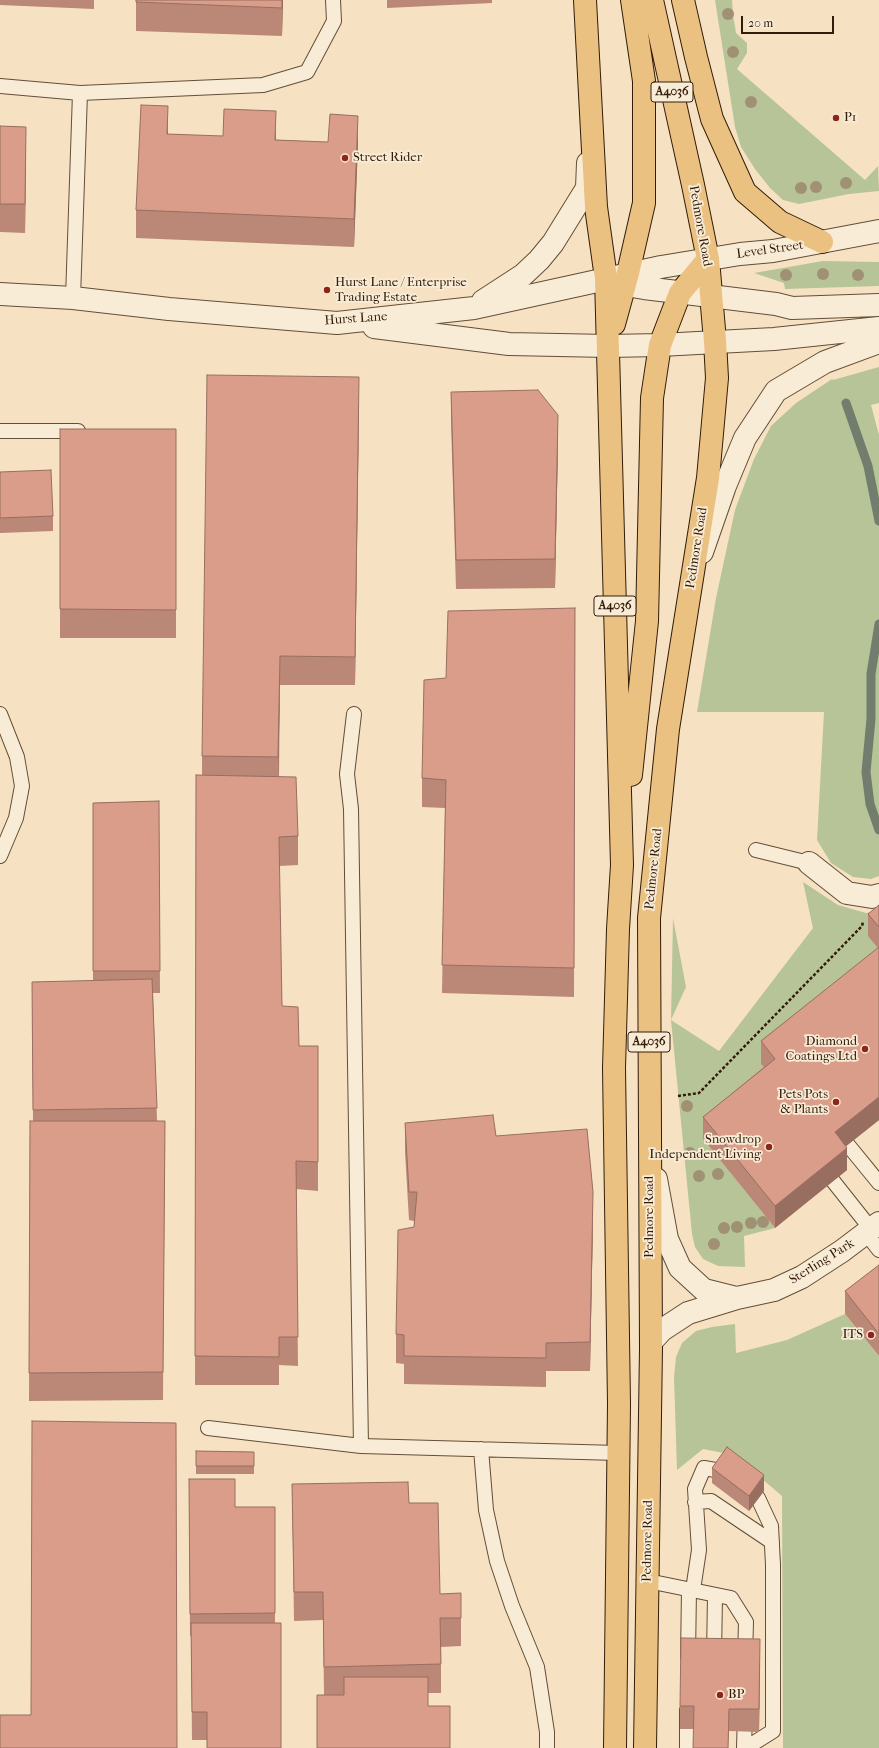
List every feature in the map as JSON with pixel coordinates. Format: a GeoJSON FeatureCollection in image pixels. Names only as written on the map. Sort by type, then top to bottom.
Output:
{"type":"FeatureCollection","features":[{"type":"Feature","properties":{"kind":"highway","name":"A4036"},"geometry":{"type":"LineString","coordinates":[[585,0],[596,207],[620,279],[608,346],[608,398],[622,865],[618,929],[614,1068],[618,1453],[615,1748]]}},
{"type":"Feature","properties":{"kind":"highway"},"geometry":{"type":"LineString","coordinates":[[620,279],[644,203],[644,81],[632,0]]}},
{"type":"Feature","properties":{"kind":"highway","name":"Pedmore Road"},"geometry":{"type":"LineString","coordinates":[[645,1748],[651,1342],[650,918],[668,729],[708,478],[717,378],[708,259],[652,0]]}},
{"type":"Feature","properties":{"kind":"highway"},"geometry":{"type":"LineString","coordinates":[[683,0],[712,119],[745,192],[780,222],[822,242]]}},
{"type":"Feature","properties":{"kind":"highway"},"geometry":{"type":"LineString","coordinates":[[622,865],[647,622],[652,398],[660,345],[680,293],[708,259]]}},
{"type":"Feature","properties":{"kind":"street"},"geometry":{"type":"LineString","coordinates":[[474,308],[523,274],[539,260],[557,237],[587,188],[591,118]]}},
{"type":"Feature","properties":{"kind":"street"},"geometry":{"type":"LineString","coordinates":[[856,235],[879,226]]}},
{"type":"Feature","properties":{"kind":"street","name":"Level Street"},"geometry":{"type":"LineString","coordinates":[[661,267],[708,259],[773,251],[879,231]]}},
{"type":"Feature","properties":{"kind":"street"},"geometry":{"type":"LineString","coordinates":[[856,235],[879,241]]}},
{"type":"Feature","properties":{"kind":"street","name":"Hurst Lane"},"geometry":{"type":"LineString","coordinates":[[0,294],[73,298],[169,309],[337,323],[474,308],[620,279],[661,267]]}},
{"type":"Feature","properties":{"kind":"street"},"geometry":{"type":"LineString","coordinates":[[620,279],[680,293],[776,304],[792,308],[879,305]]}},
{"type":"Feature","properties":{"kind":"street"},"geometry":{"type":"LineString","coordinates":[[337,323],[510,344],[608,346],[660,345],[794,337],[879,328]]}},
{"type":"Feature","properties":{"kind":"street"},"geometry":{"type":"LineString","coordinates":[[691,582],[725,486],[745,438],[776,391],[825,362],[879,342]]}},
{"type":"Feature","properties":{"kind":"street"},"geometry":{"type":"LineString","coordinates":[[809,863],[847,893],[876,896]]}},
{"type":"Feature","properties":{"kind":"street","name":"Sterling Park"},"geometry":{"type":"LineString","coordinates":[[650,1141],[667,1239],[680,1268],[704,1290],[737,1298]]}},
{"type":"Feature","properties":{"kind":"street","name":"Sterling Park"},"geometry":{"type":"LineString","coordinates":[[651,1342],[662,1330],[688,1313],[737,1298],[774,1290],[802,1277],[842,1251],[874,1234]]}},
{"type":"Feature","properties":{"kind":"lane"},"geometry":{"type":"LineString","coordinates":[[0,86],[80,93],[263,85],[308,72],[334,21],[333,0]]}},
{"type":"Feature","properties":{"kind":"lane"},"geometry":{"type":"LineString","coordinates":[[73,298],[80,93]]}},
{"type":"Feature","properties":{"kind":"lane"},"geometry":{"type":"LineString","coordinates":[[0,431],[94,431]]}},
{"type":"Feature","properties":{"kind":"lane"},"geometry":{"type":"LineString","coordinates":[[0,714],[17,757],[22,786],[16,818],[0,856]]}},
{"type":"Feature","properties":{"kind":"lane"},"geometry":{"type":"LineString","coordinates":[[354,714],[347,774],[350,809],[361,1446]]}},
{"type":"Feature","properties":{"kind":"lane"},"geometry":{"type":"LineString","coordinates":[[756,850],[809,863]]}},
{"type":"Feature","properties":{"kind":"lane"},"geometry":{"type":"LineString","coordinates":[[848,1145],[879,1183]]}},
{"type":"Feature","properties":{"kind":"lane"},"geometry":{"type":"LineString","coordinates":[[833,1181],[874,1234]]}},
{"type":"Feature","properties":{"kind":"lane"},"geometry":{"type":"LineString","coordinates":[[208,1428],[361,1446],[618,1453]]}},
{"type":"Feature","properties":{"kind":"lane"},"geometry":{"type":"LineString","coordinates":[[481,1449],[486,1510],[497,1561],[507,1591],[537,1667],[547,1732],[547,1748]]}},
{"type":"Feature","properties":{"kind":"lane"},"geometry":{"type":"LineString","coordinates":[[688,1669],[691,1590],[699,1550],[695,1489],[704,1468],[721,1471],[758,1498],[771,1526],[773,1731],[745,1748]]}},
{"type":"Feature","properties":{"kind":"lane"},"geometry":{"type":"LineString","coordinates":[[695,1502],[711,1501],[772,1542]]}},
{"type":"Feature","properties":{"kind":"lane"},"geometry":{"type":"LineString","coordinates":[[648,1581],[732,1598],[746,1622],[745,1670]]}},
{"type":"Feature","properties":{"kind":"lane"},"geometry":{"type":"LineString","coordinates":[[714,1671],[715,1595]]}},
{"type":"Feature","properties":{"kind":"lane"},"geometry":{"type":"LineString","coordinates":[[687,1748],[688,1700]]}},
{"type":"Feature","properties":{"kind":"lane"},"geometry":{"type":"LineString","coordinates":[[745,1701],[745,1748]]}},
{"type":"Feature","properties":{"kind":"path"},"geometry":{"type":"LineString","coordinates":[[673,1097],[699,1093],[862,926],[876,896]]}},
{"type":"Feature","properties":{"kind":"green space"},"geometry":{"type":"Polygon","coordinates":[[[715,0],[732,0],[736,33],[747,43],[747,53],[737,69],[865,180],[878,166],[879,191],[849,194],[799,204],[783,200],[770,188],[755,169],[741,147],[735,127],[715,0]]]}},
{"type":"Feature","properties":{"kind":"green space"},"geometry":{"type":"Polygon","coordinates":[[[823,261],[879,262],[879,286],[785,289],[784,283],[754,273],[823,261]]]}},
{"type":"Feature","properties":{"kind":"green space"},"geometry":{"type":"Polygon","coordinates":[[[879,367],[879,403],[871,405],[879,435],[879,876],[871,879],[853,877],[831,863],[817,840],[824,712],[697,712],[716,598],[735,510],[754,459],[771,426],[796,403],[832,379],[833,380],[879,367]]]}},
{"type":"Feature","properties":{"kind":"green space"},"geometry":{"type":"Polygon","coordinates":[[[803,882],[838,905],[866,913],[879,911],[879,950],[762,1064],[775,1081],[703,1139],[775,1228],[744,1236],[745,1267],[718,1266],[703,1259],[695,1247],[692,1234],[671,1020],[719,1051],[813,928],[803,882]]]}},
{"type":"Feature","properties":{"kind":"green space"},"geometry":{"type":"Polygon","coordinates":[[[673,918],[686,987],[671,1020],[673,918]]]}},
{"type":"Feature","properties":{"kind":"green space"},"geometry":{"type":"Polygon","coordinates":[[[845,1314],[879,1356],[879,1748],[783,1748],[782,1496],[734,1455],[703,1449],[677,1470],[674,1377],[676,1357],[682,1343],[696,1331],[735,1324],[736,1353],[787,1340],[845,1314]]]}},
{"type":"Feature","properties":{"kind":"building"},"geometry":{"type":"Polygon","coordinates":[[[136,0],[282,0],[282,8],[136,2],[136,0]]]}},
{"type":"Feature","properties":{"kind":"building"},"geometry":{"type":"Polygon","coordinates":[[[141,105],[168,106],[167,134],[223,136],[224,109],[276,111],[275,140],[328,142],[330,114],[358,116],[354,219],[136,210],[141,105]]]}},
{"type":"Feature","properties":{"kind":"building"},"geometry":{"type":"Polygon","coordinates":[[[0,126],[26,127],[25,204],[0,204],[0,126]]]}},
{"type":"Feature","properties":{"kind":"building"},"geometry":{"type":"Polygon","coordinates":[[[207,375],[359,377],[355,657],[280,656],[278,757],[202,756],[207,375]]]}},
{"type":"Feature","properties":{"kind":"building"},"geometry":{"type":"Polygon","coordinates":[[[538,390],[558,415],[555,559],[456,560],[451,392],[538,390]]]}},
{"type":"Feature","properties":{"kind":"building"},"geometry":{"type":"Polygon","coordinates":[[[60,429],[176,429],[176,610],[60,609],[60,429]]]}},
{"type":"Feature","properties":{"kind":"building"},"geometry":{"type":"Polygon","coordinates":[[[51,470],[53,516],[0,518],[0,472],[51,470]]]}},
{"type":"Feature","properties":{"kind":"building"},"geometry":{"type":"Polygon","coordinates":[[[575,608],[574,968],[442,965],[446,780],[422,778],[424,680],[446,678],[448,611],[575,608]]]}},
{"type":"Feature","properties":{"kind":"building"},"geometry":{"type":"Polygon","coordinates":[[[196,775],[296,777],[298,836],[279,837],[282,1006],[298,1007],[299,1046],[318,1046],[318,1162],[296,1161],[298,1337],[279,1337],[279,1357],[195,1356],[196,775]]]}},
{"type":"Feature","properties":{"kind":"building"},"geometry":{"type":"Polygon","coordinates":[[[159,801],[160,971],[93,971],[93,803],[159,801]]]}},
{"type":"Feature","properties":{"kind":"building"},"geometry":{"type":"Polygon","coordinates":[[[879,905],[879,927],[868,914],[879,905]]]}},
{"type":"Feature","properties":{"kind":"building"},"geometry":{"type":"Polygon","coordinates":[[[879,947],[879,1097],[835,1132],[847,1148],[775,1206],[703,1117],[775,1059],[761,1041],[879,947]]]}},
{"type":"Feature","properties":{"kind":"building"},"geometry":{"type":"Polygon","coordinates":[[[152,979],[157,1108],[33,1110],[32,982],[152,979]]]}},
{"type":"Feature","properties":{"kind":"building"},"geometry":{"type":"Polygon","coordinates":[[[493,1115],[496,1136],[587,1129],[593,1192],[590,1342],[546,1343],[546,1358],[404,1356],[404,1335],[396,1334],[398,1230],[414,1227],[417,1192],[409,1192],[405,1123],[493,1115]]]}},
{"type":"Feature","properties":{"kind":"building"},"geometry":{"type":"Polygon","coordinates":[[[30,1121],[165,1121],[163,1372],[29,1373],[30,1121]]]}},
{"type":"Feature","properties":{"kind":"building"},"geometry":{"type":"Polygon","coordinates":[[[879,1265],[879,1334],[845,1291],[879,1265]]]}},
{"type":"Feature","properties":{"kind":"building"},"geometry":{"type":"Polygon","coordinates":[[[32,1421],[176,1423],[177,1748],[0,1748],[0,1715],[31,1715],[32,1421]]]}},
{"type":"Feature","properties":{"kind":"building"},"geometry":{"type":"Polygon","coordinates":[[[727,1447],[764,1475],[749,1496],[712,1468],[727,1447]]]}},
{"type":"Feature","properties":{"kind":"building"},"geometry":{"type":"Polygon","coordinates":[[[196,1451],[254,1452],[254,1466],[196,1466],[196,1451]]]}},
{"type":"Feature","properties":{"kind":"building"},"geometry":{"type":"Polygon","coordinates":[[[189,1479],[235,1479],[235,1507],[275,1507],[275,1613],[190,1614],[189,1479]]]}},
{"type":"Feature","properties":{"kind":"building"},"geometry":{"type":"Polygon","coordinates":[[[408,1482],[409,1503],[438,1503],[440,1594],[461,1593],[461,1618],[440,1618],[441,1664],[324,1667],[323,1592],[294,1592],[292,1484],[408,1482]]]}},
{"type":"Feature","properties":{"kind":"building"},"geometry":{"type":"Polygon","coordinates":[[[191,1623],[281,1623],[281,1748],[207,1748],[207,1712],[192,1712],[191,1623]]]}},
{"type":"Feature","properties":{"kind":"building","name":"BP"},"geometry":{"type":"Polygon","coordinates":[[[681,1638],[760,1639],[759,1709],[729,1709],[728,1748],[693,1748],[694,1706],[680,1706],[681,1638]]]}},
{"type":"Feature","properties":{"kind":"building"},"geometry":{"type":"Polygon","coordinates":[[[344,1677],[428,1677],[428,1706],[450,1706],[450,1748],[317,1748],[317,1695],[344,1695],[344,1677]]]}},
{"type":"Feature","properties":{"kind":"waterway"},"geometry":{"type":"LineString","coordinates":[[846,403],[868,466],[879,521]]}},
{"type":"Feature","properties":{"kind":"waterway"},"geometry":{"type":"LineString","coordinates":[[879,624],[871,674],[871,719],[866,772],[870,804],[879,830]]}},
{"type":"Feature","properties":{"kind":"place","name":"P1"},"geometry":{"type":"Point","coordinates":[836,118]}},
{"type":"Feature","properties":{"kind":"place","name":"Street Rider"},"geometry":{"type":"Point","coordinates":[345,158]}},
{"type":"Feature","properties":{"kind":"place","name":"Hurst Lane / Enterprise Trading Estate"},"geometry":{"type":"Point","coordinates":[327,290]}},
{"type":"Feature","properties":{"kind":"place","name":"Diamond Coatings Ltd"},"geometry":{"type":"Point","coordinates":[865,1049]}},
{"type":"Feature","properties":{"kind":"place","name":"Pets Pots & Plants"},"geometry":{"type":"Point","coordinates":[836,1102]}},
{"type":"Feature","properties":{"kind":"place","name":"Snowdrop Independent Living"},"geometry":{"type":"Point","coordinates":[769,1147]}},
{"type":"Feature","properties":{"kind":"place","name":"ITS"},"geometry":{"type":"Point","coordinates":[871,1335]}},
{"type":"Feature","properties":{"kind":"place","name":"BP"},"geometry":{"type":"Point","coordinates":[720,1695]}}]}
